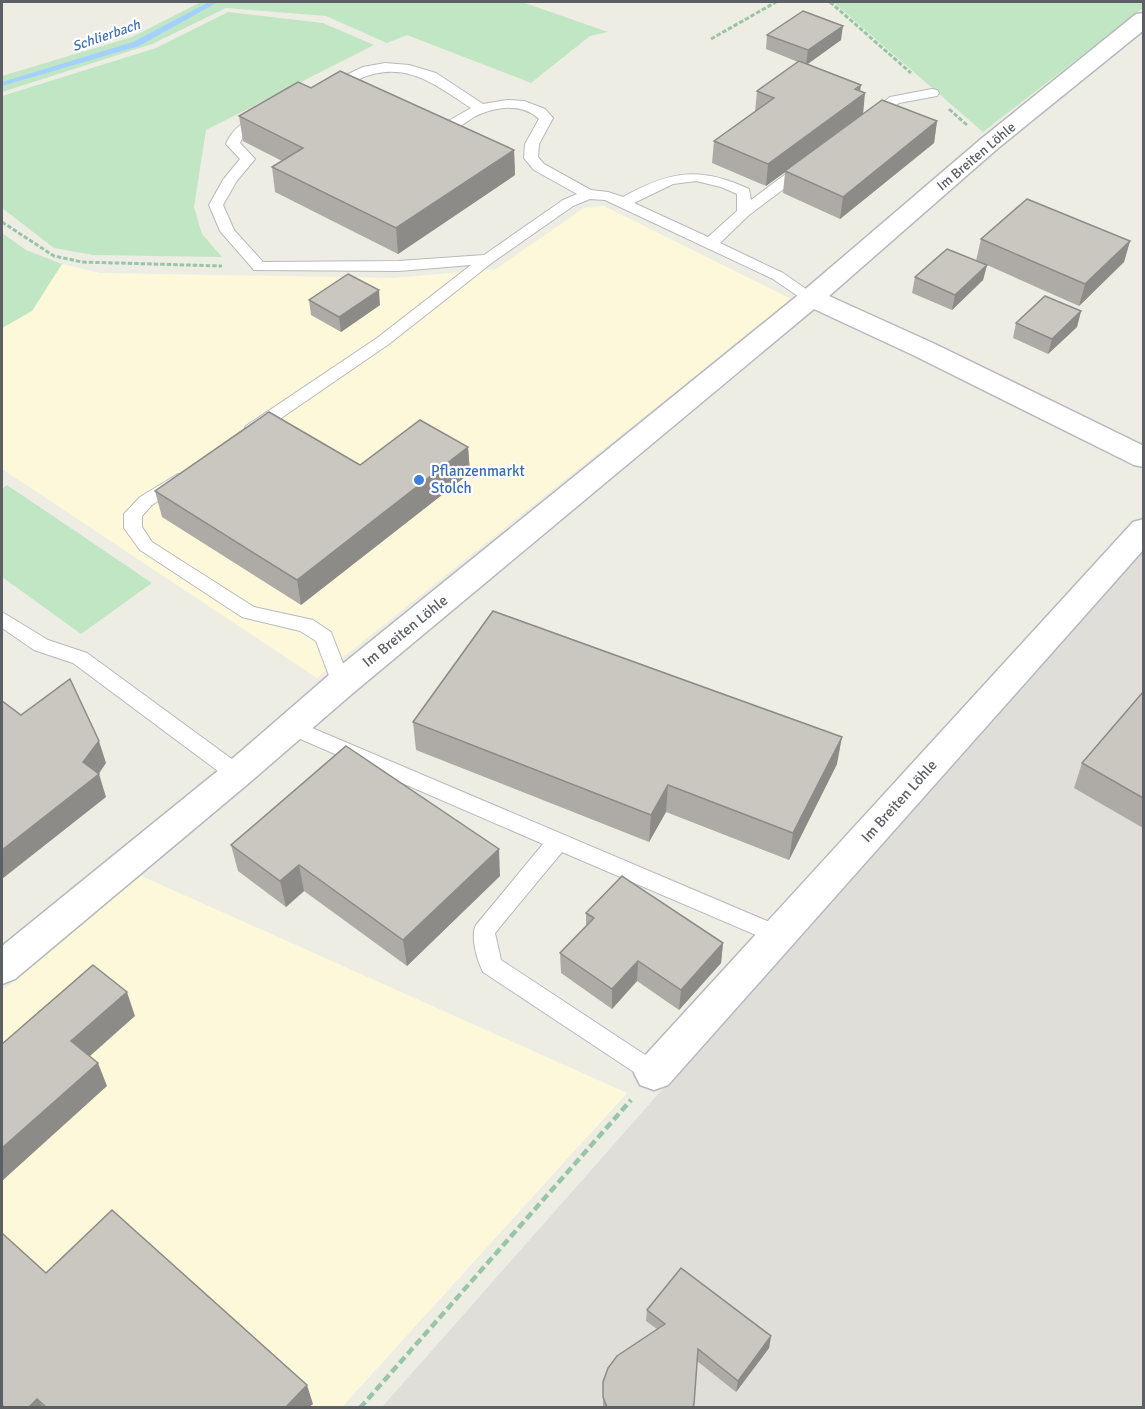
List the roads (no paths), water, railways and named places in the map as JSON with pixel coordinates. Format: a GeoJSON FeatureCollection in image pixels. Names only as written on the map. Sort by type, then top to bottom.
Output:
{"type":"FeatureCollection","features":[{"type":"Feature","properties":{"kind":"street","name":"Im Breiten Löhle"},"geometry":{"type":"LineString","coordinates":[[2,968],[237,774],[341,684],[812,298],[989,144],[1143,19]]}},
{"type":"Feature","properties":{"kind":"street"},"geometry":{"type":"LineString","coordinates":[[812,298],[925,350],[1143,458]]}},
{"type":"Feature","properties":{"kind":"street","name":"Im Breiten Löhle"},"geometry":{"type":"LineString","coordinates":[[654,1074],[1143,529]]}},
{"type":"Feature","properties":{"kind":"lane"},"geometry":{"type":"LineString","coordinates":[[316,93],[368,70],[385,67],[409,69],[431,76],[482,108]]}},
{"type":"Feature","properties":{"kind":"lane"},"geometry":{"type":"LineString","coordinates":[[858,128],[895,100],[932,93]]}},
{"type":"Feature","properties":{"kind":"lane"},"geometry":{"type":"LineString","coordinates":[[448,127],[482,108],[518,104],[538,109],[546,118],[532,144],[531,158],[539,167],[588,194],[608,196],[623,202],[778,276],[812,298]]}},
{"type":"Feature","properties":{"kind":"lane"},"geometry":{"type":"LineString","coordinates":[[276,112],[238,132],[233,144],[248,159],[230,180],[216,205],[227,231],[259,267],[399,266],[488,259]]}},
{"type":"Feature","properties":{"kind":"lane"},"geometry":{"type":"LineString","coordinates":[[710,244],[744,212],[820,156]]}},
{"type":"Feature","properties":{"kind":"lane"},"geometry":{"type":"LineString","coordinates":[[623,202],[657,183],[681,177],[703,176],[722,181],[744,192],[744,212]]}},
{"type":"Feature","properties":{"kind":"lane"},"geometry":{"type":"LineString","coordinates":[[235,441],[383,341],[488,259],[568,203],[588,194]]}},
{"type":"Feature","properties":{"kind":"lane"},"geometry":{"type":"LineString","coordinates":[[196,468],[146,501],[133,514],[133,528],[146,546],[249,612],[306,625],[324,637],[341,684]]}},
{"type":"Feature","properties":{"kind":"lane"},"geometry":{"type":"LineString","coordinates":[[2,619],[41,645],[80,658],[237,774]]}},
{"type":"Feature","properties":{"kind":"lane"},"geometry":{"type":"LineString","coordinates":[[291,727],[778,935]]}},
{"type":"Feature","properties":{"kind":"lane"},"geometry":{"type":"LineString","coordinates":[[558,841],[484,931],[491,965],[654,1074]]}},
{"type":"Feature","properties":{"kind":"waterway","name":"Schlierbach"},"geometry":{"type":"LineString","coordinates":[[2,84],[136,44],[214,2]]}},
{"type":"Feature","properties":{"kind":"place","name":"Pflanzenmarkt Stolch"},"geometry":{"type":"Point","coordinates":[419,480]}}]}
